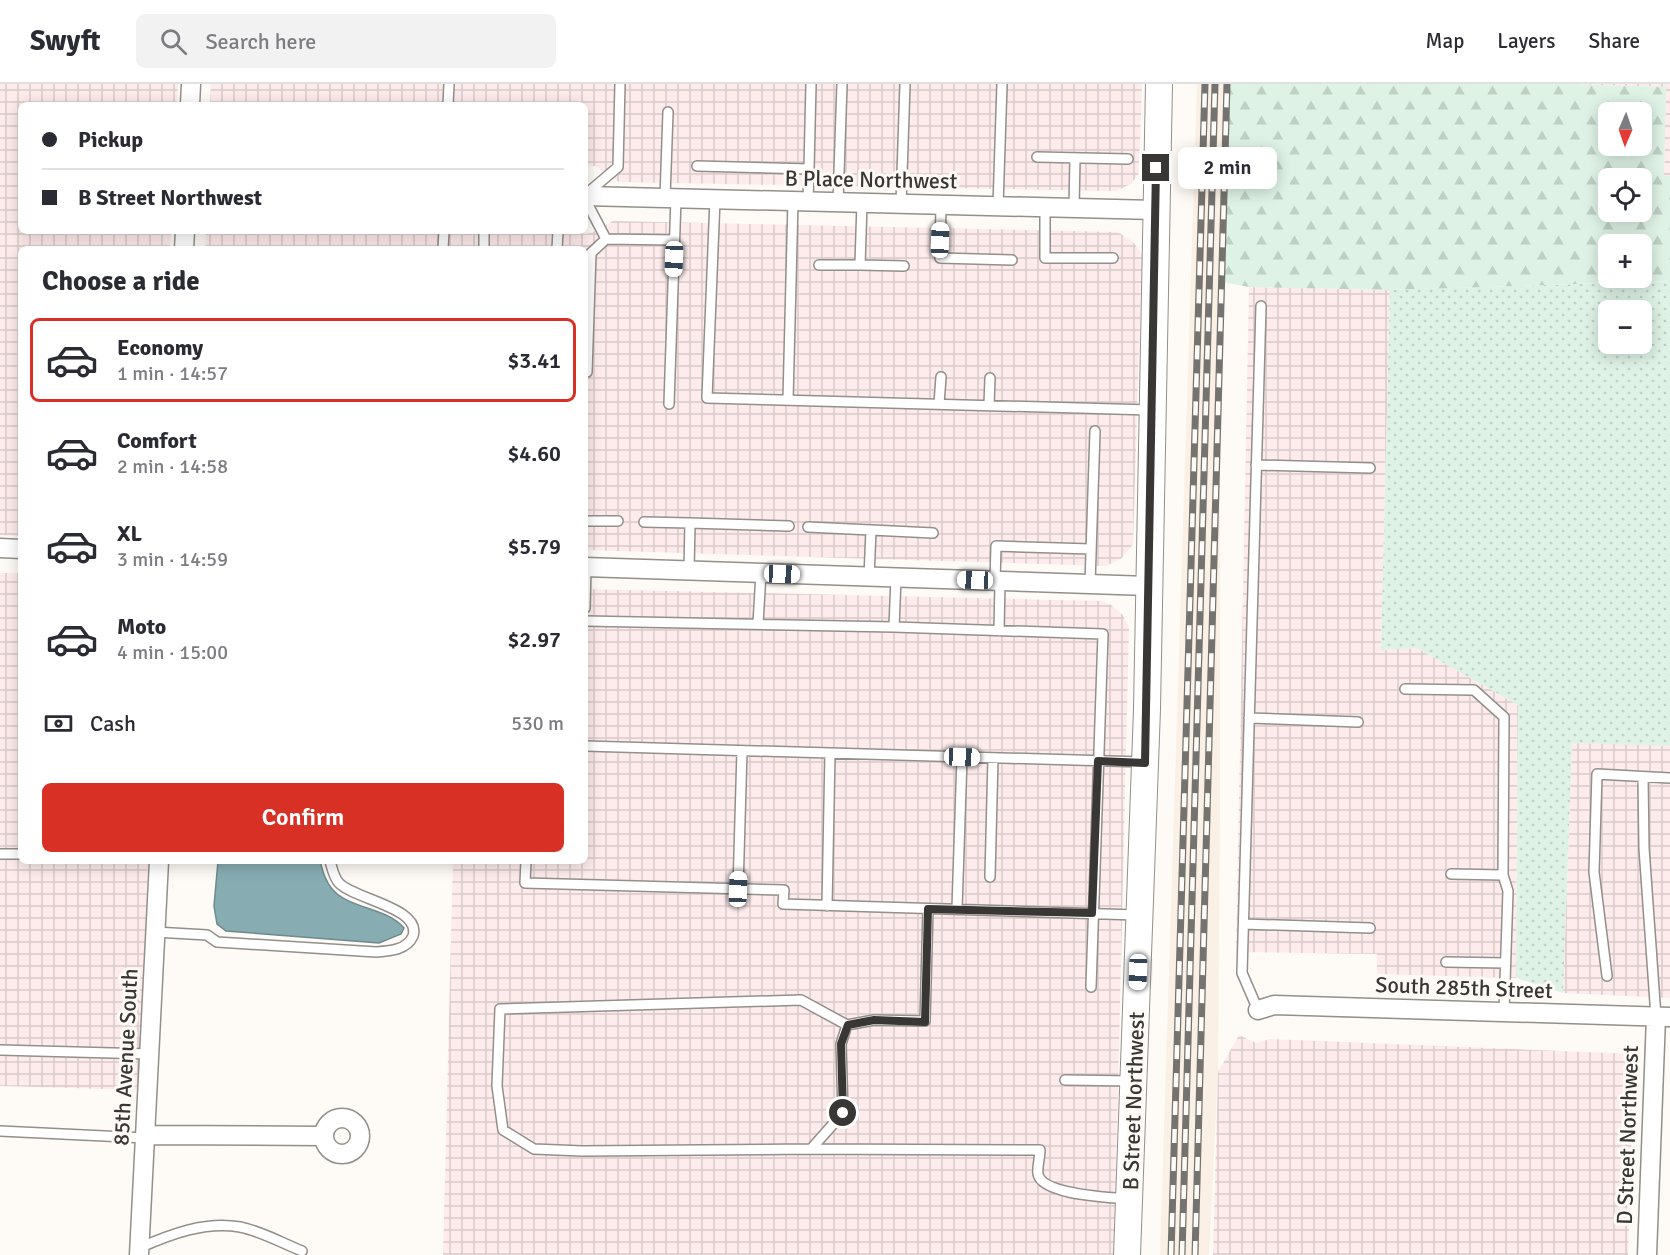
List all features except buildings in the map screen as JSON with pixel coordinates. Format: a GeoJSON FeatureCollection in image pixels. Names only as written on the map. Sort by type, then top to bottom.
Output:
{"type":"FeatureCollection","features":[{"type":"Feature","properties":{"kind":"street"},"geometry":{"type":"LineString","coordinates":[[190,84],[190,102]]}},
{"type":"Feature","properties":{"kind":"street","name":"B Street Northwest"},"geometry":{"type":"LineString","coordinates":[[1127,1255],[1145,763],[1159,84]]}},
{"type":"Feature","properties":{"kind":"street","name":"B Place Northwest"},"geometry":{"type":"LineString","coordinates":[[588,197],[1155,210]]}},
{"type":"Feature","properties":{"kind":"street"},"geometry":{"type":"LineString","coordinates":[[0,548],[18,549]]}},
{"type":"Feature","properties":{"kind":"street"},"geometry":{"type":"LineString","coordinates":[[588,567],[1148,586]]}},
{"type":"Feature","properties":{"kind":"street","name":"85th Avenue South"},"geometry":{"type":"LineString","coordinates":[[139,1251],[159,864]]}},
{"type":"Feature","properties":{"kind":"street","name":"South 285th Street"},"geometry":{"type":"LineString","coordinates":[[1258,1010],[1274,1005],[1663,1017]]}},
{"type":"Feature","properties":{"kind":"street","name":"D Street Northwest"},"geometry":{"type":"LineString","coordinates":[[1647,1255],[1663,1017]]}},
{"type":"Feature","properties":{"kind":"street"},"geometry":{"type":"LineString","coordinates":[[146,1136],[324,1136]]}},
{"type":"Feature","properties":{"kind":"lane"},"geometry":{"type":"LineString","coordinates":[[448,102],[449,84]]}},
{"type":"Feature","properties":{"kind":"lane"},"geometry":{"type":"LineString","coordinates":[[588,194],[618,167],[620,84]]}},
{"type":"Feature","properties":{"kind":"lane"},"geometry":{"type":"LineString","coordinates":[[788,400],[800,201],[808,169],[811,84]]}},
{"type":"Feature","properties":{"kind":"lane"},"geometry":{"type":"LineString","coordinates":[[838,202],[842,84]]}},
{"type":"Feature","properties":{"kind":"lane"},"geometry":{"type":"LineString","coordinates":[[901,204],[905,84]]}},
{"type":"Feature","properties":{"kind":"lane"},"geometry":{"type":"LineString","coordinates":[[998,206],[1002,84]]}},
{"type":"Feature","properties":{"kind":"lane"},"geometry":{"type":"LineString","coordinates":[[668,112],[670,198],[674,240],[669,404]]}},
{"type":"Feature","properties":{"kind":"lane"},"geometry":{"type":"LineString","coordinates":[[1036,157],[1128,159]]}},
{"type":"Feature","properties":{"kind":"lane"},"geometry":{"type":"LineString","coordinates":[[1074,208],[1075,158]]}},
{"type":"Feature","properties":{"kind":"lane"},"geometry":{"type":"LineString","coordinates":[[698,166],[808,169]]}},
{"type":"Feature","properties":{"kind":"lane"},"geometry":{"type":"LineString","coordinates":[[715,199],[707,398],[1152,410]]}},
{"type":"Feature","properties":{"kind":"lane"},"geometry":{"type":"LineString","coordinates":[[588,203],[606,239]]}},
{"type":"Feature","properties":{"kind":"lane"},"geometry":{"type":"LineString","coordinates":[[860,266],[862,203]]}},
{"type":"Feature","properties":{"kind":"lane"},"geometry":{"type":"LineString","coordinates":[[941,205],[940,258],[1012,260]]}},
{"type":"Feature","properties":{"kind":"lane"},"geometry":{"type":"LineString","coordinates":[[1045,207],[1045,258],[1113,258]]}},
{"type":"Feature","properties":{"kind":"lane"},"geometry":{"type":"LineString","coordinates":[[588,342],[591,253],[606,239],[674,240]]}},
{"type":"Feature","properties":{"kind":"lane"},"geometry":{"type":"LineString","coordinates":[[819,265],[903,266]]}},
{"type":"Feature","properties":{"kind":"lane"},"geometry":{"type":"LineString","coordinates":[[1258,1010],[1242,973],[1261,306]]}},
{"type":"Feature","properties":{"kind":"lane"},"geometry":{"type":"LineString","coordinates":[[939,404],[941,377]]}},
{"type":"Feature","properties":{"kind":"lane"},"geometry":{"type":"LineString","coordinates":[[989,405],[990,378]]}},
{"type":"Feature","properties":{"kind":"lane"},"geometry":{"type":"LineString","coordinates":[[1090,584],[1095,431]]}},
{"type":"Feature","properties":{"kind":"lane"},"geometry":{"type":"LineString","coordinates":[[1257,465],[1370,468]]}},
{"type":"Feature","properties":{"kind":"lane"},"geometry":{"type":"LineString","coordinates":[[588,521],[618,521]]}},
{"type":"Feature","properties":{"kind":"lane"},"geometry":{"type":"LineString","coordinates":[[644,522],[789,526]]}},
{"type":"Feature","properties":{"kind":"lane"},"geometry":{"type":"LineString","coordinates":[[689,570],[690,523]]}},
{"type":"Feature","properties":{"kind":"lane"},"geometry":{"type":"LineString","coordinates":[[808,527],[933,533]]}},
{"type":"Feature","properties":{"kind":"lane"},"geometry":{"type":"LineString","coordinates":[[869,577],[871,530]]}},
{"type":"Feature","properties":{"kind":"lane"},"geometry":{"type":"LineString","coordinates":[[999,631],[996,546],[1091,549]]}},
{"type":"Feature","properties":{"kind":"lane"},"geometry":{"type":"LineString","coordinates":[[758,624],[761,573]]}},
{"type":"Feature","properties":{"kind":"lane"},"geometry":{"type":"LineString","coordinates":[[894,627],[896,578]]}},
{"type":"Feature","properties":{"kind":"lane"},"geometry":{"type":"LineString","coordinates":[[588,621],[1103,634],[1090,987]]}},
{"type":"Feature","properties":{"kind":"lane"},"geometry":{"type":"LineString","coordinates":[[1406,689],[1474,690],[1504,717],[1503,875],[1508,891],[1504,1012]]}},
{"type":"Feature","properties":{"kind":"lane"},"geometry":{"type":"LineString","coordinates":[[1250,718],[1358,722]]}},
{"type":"Feature","properties":{"kind":"lane"},"geometry":{"type":"LineString","coordinates":[[588,746],[1145,763]]}},
{"type":"Feature","properties":{"kind":"lane"},"geometry":{"type":"LineString","coordinates":[[738,889],[742,751]]}},
{"type":"Feature","properties":{"kind":"lane"},"geometry":{"type":"LineString","coordinates":[[827,906],[830,753]]}},
{"type":"Feature","properties":{"kind":"lane"},"geometry":{"type":"LineString","coordinates":[[957,909],[962,757]]}},
{"type":"Feature","properties":{"kind":"lane"},"geometry":{"type":"LineString","coordinates":[[990,877],[993,758]]}},
{"type":"Feature","properties":{"kind":"lane"},"geometry":{"type":"LineString","coordinates":[[1607,976],[1594,872],[1597,774],[1670,778]]}},
{"type":"Feature","properties":{"kind":"lane"},"geometry":{"type":"LineString","coordinates":[[1643,777],[1644,848],[1663,1017]]}},
{"type":"Feature","properties":{"kind":"lane"},"geometry":{"type":"LineString","coordinates":[[0,854],[18,854]]}},
{"type":"Feature","properties":{"kind":"lane"},"geometry":{"type":"LineString","coordinates":[[155,932],[207,935],[217,942],[376,952],[393,951],[405,946],[412,938],[414,927],[410,919],[393,908],[349,891],[337,881],[331,864]]}},
{"type":"Feature","properties":{"kind":"lane"},"geometry":{"type":"LineString","coordinates":[[526,864],[525,883],[784,890],[783,904],[1140,915]]}},
{"type":"Feature","properties":{"kind":"lane"},"geometry":{"type":"LineString","coordinates":[[1451,874],[1503,875]]}},
{"type":"Feature","properties":{"kind":"lane"},"geometry":{"type":"LineString","coordinates":[[928,909],[925,1022],[874,1020],[848,1025],[801,1000],[500,1010],[496,1086],[503,1130],[534,1149],[593,1151],[1040,1150],[1038,1175],[1043,1183],[1068,1192],[1130,1200]]}},
{"type":"Feature","properties":{"kind":"lane"},"geometry":{"type":"LineString","coordinates":[[1244,924],[1370,928]]}},
{"type":"Feature","properties":{"kind":"lane"},"geometry":{"type":"LineString","coordinates":[[1446,962],[1505,963]]}},
{"type":"Feature","properties":{"kind":"lane"},"geometry":{"type":"LineString","coordinates":[[811,1149],[843,1113],[841,1044],[848,1025]]}},
{"type":"Feature","properties":{"kind":"lane"},"geometry":{"type":"LineString","coordinates":[[0,1050],[150,1054]]}},
{"type":"Feature","properties":{"kind":"lane"},"geometry":{"type":"LineString","coordinates":[[1065,1080],[1134,1081]]}},
{"type":"Feature","properties":{"kind":"lane"},"geometry":{"type":"LineString","coordinates":[[0,1131],[146,1136]]}},
{"type":"Feature","properties":{"kind":"lane"},"geometry":{"type":"LineString","coordinates":[[139,1251],[169,1236],[196,1228],[225,1226],[252,1230],[302,1251]]}},
{"type":"Feature","properties":{"kind":"shaded area"},"geometry":{"type":"Polygon","coordinates":[[[0,84],[178,84],[177,102],[18,102],[18,234],[171,234],[170,246],[18,246],[18,536],[0,535],[0,84]]]}},
{"type":"Feature","properties":{"kind":"shaded area"},"geometry":{"type":"Polygon","coordinates":[[[211,84],[1142,84],[1139,173],[1131,184],[1116,191],[619,182],[596,166],[588,166],[588,102],[210,102],[211,84]]]}},
{"type":"Feature","properties":{"kind":"shaded area"},"geometry":{"type":"Polygon","coordinates":[[[1197,84],[1230,84],[1220,370],[1218,1072],[1209,1255],[1160,1255],[1197,84]]]}},
{"type":"Feature","properties":{"kind":"shaded area"},"geometry":{"type":"Polygon","coordinates":[[[1563,84],[1670,84],[1670,176],[1664,176],[1666,87],[1563,84]]]}},
{"type":"Feature","properties":{"kind":"shaded area"},"geometry":{"type":"Polygon","coordinates":[[[613,221],[1118,232],[1133,242],[1142,254],[1133,544],[1122,558],[1106,566],[588,550],[588,246],[205,246],[206,234],[588,234],[613,221]]]}},
{"type":"Feature","properties":{"kind":"shaded area"},"geometry":{"type":"Polygon","coordinates":[[[1249,287],[1390,290],[1381,650],[1417,648],[1518,705],[1516,978],[1377,974],[1377,954],[1236,952],[1249,287]]]}},
{"type":"Feature","properties":{"kind":"shaded area"},"geometry":{"type":"Polygon","coordinates":[[[0,573],[18,573],[18,864],[148,864],[139,1090],[0,1086],[0,573]]]}},
{"type":"Feature","properties":{"kind":"shaded area"},"geometry":{"type":"Polygon","coordinates":[[[588,589],[1101,601],[1111,605],[1122,614],[1129,627],[1114,1255],[443,1255],[453,864],[588,864],[588,589]]]}},
{"type":"Feature","properties":{"kind":"shaded area"},"geometry":{"type":"Polygon","coordinates":[[[1572,742],[1670,746],[1670,998],[1563,993],[1572,742]]]}},
{"type":"Feature","properties":{"kind":"shaded area"},"geometry":{"type":"Polygon","coordinates":[[[1239,1035],[1256,1043],[1270,1039],[1634,1054],[1628,1255],[1213,1255],[1218,1072],[1239,1035]]]}},
{"type":"Feature","properties":{"kind":"green space"},"geometry":{"type":"Polygon","coordinates":[[[1230,84],[1563,84],[1666,87],[1664,176],[1670,176],[1670,281],[1652,282],[1652,234],[1598,234],[1598,283],[1390,290],[1249,287],[1223,282],[1230,84]]]}},
{"type":"Feature","properties":{"kind":"green space"},"geometry":{"type":"Polygon","coordinates":[[[1670,281],[1670,746],[1572,743],[1563,993],[1516,978],[1518,705],[1417,648],[1381,650],[1390,290],[1598,283],[1598,288],[1652,288],[1652,282],[1670,281]]]}},
{"type":"Feature","properties":{"kind":"water"},"geometry":{"type":"Polygon","coordinates":[[[218,864],[321,864],[332,889],[341,897],[385,915],[404,928],[401,934],[379,943],[226,931],[217,924],[214,906],[218,864]]]}},
{"type":"Feature","properties":{"kind":"railway"},"geometry":{"type":"LineString","coordinates":[[1171,1255],[1205,84]]}},
{"type":"Feature","properties":{"kind":"railway"},"geometry":{"type":"LineString","coordinates":[[1182,1255],[1215,84]]}},
{"type":"Feature","properties":{"kind":"railway"},"geometry":{"type":"LineString","coordinates":[[1195,1255],[1227,84]]}},
{"type":"Feature","properties":{"kind":"route"},"geometry":{"type":"LineString","coordinates":[[843,1113],[841,1044],[848,1025],[874,1020],[925,1022],[928,909],[1092,913],[1098,761],[1145,763],[1156,168]]}}]}
